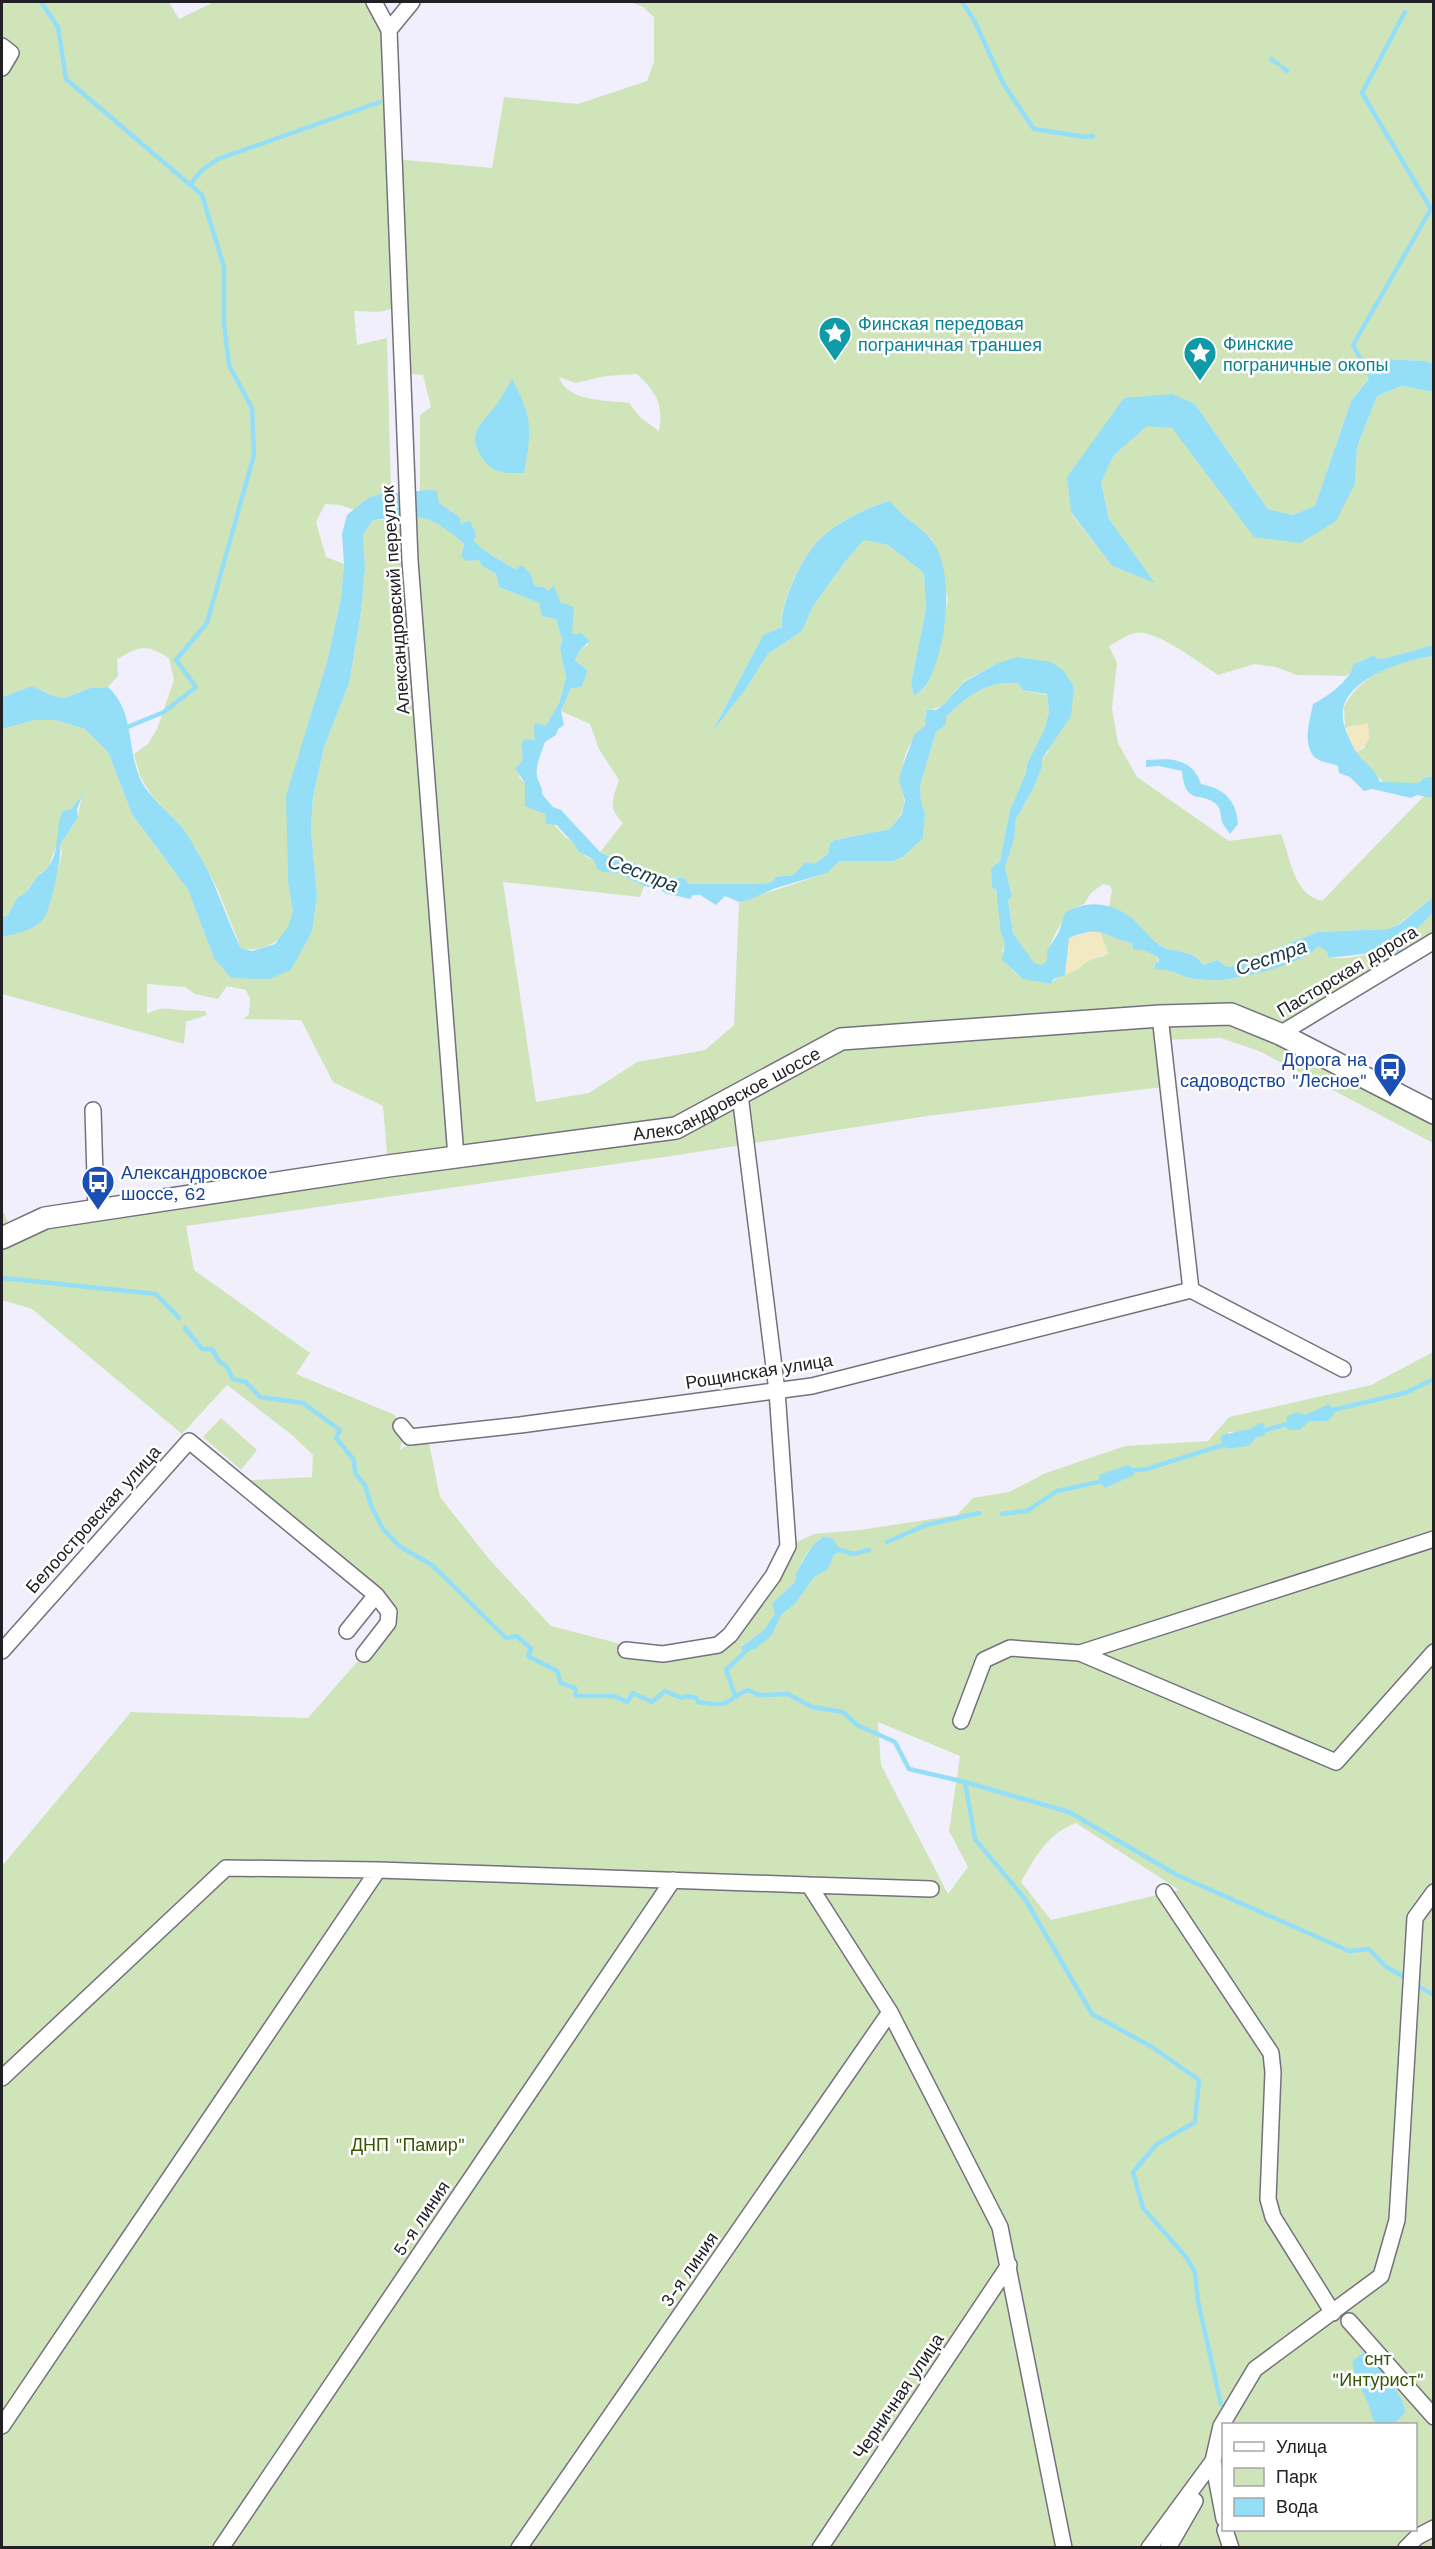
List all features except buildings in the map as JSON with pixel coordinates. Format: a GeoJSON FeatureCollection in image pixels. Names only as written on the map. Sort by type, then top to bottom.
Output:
{"type":"FeatureCollection","features":[{"type":"Feature","properties":{"kind":"street"},"geometry":{"type":"LineString","coordinates":[[374,2],[389,34],[412,2]]}},
{"type":"Feature","properties":{"kind":"street","name":"Александровский переулок"},"geometry":{"type":"LineString","coordinates":[[389,34],[410,555],[456,1157]]}},
{"type":"Feature","properties":{"kind":"street"},"geometry":{"type":"LineString","coordinates":[[2,46],[11,53],[2,68]]}},
{"type":"Feature","properties":{"kind":"street","name":"Пасторская дорога"},"geometry":{"type":"LineString","coordinates":[[1280,1034],[1434,941]]}},
{"type":"Feature","properties":{"kind":"street","name":"Александровское шоссе"},"geometry":{"type":"LineString","coordinates":[[2,1238],[45,1218],[456,1157],[676,1128],[841,1039],[1160,1016],[1231,1014],[1280,1034],[1434,1113]]}},
{"type":"Feature","properties":{"kind":"street"},"geometry":{"type":"LineString","coordinates":[[1160,1016],[1191,1290],[1343,1370]]}},
{"type":"Feature","properties":{"kind":"street"},"geometry":{"type":"LineString","coordinates":[[626,1650],[663,1654],[718,1645],[730,1635],[773,1576],[788,1546],[777,1391],[740,1095]]}},
{"type":"Feature","properties":{"kind":"street"},"geometry":{"type":"LineString","coordinates":[[93,1110],[96,1210]]}},
{"type":"Feature","properties":{"kind":"street","name":"Рощинская улица"},"geometry":{"type":"LineString","coordinates":[[401,1426],[410,1437],[812,1386],[1191,1290]]}},
{"type":"Feature","properties":{"kind":"street","name":"Белоостровская улица"},"geometry":{"type":"LineString","coordinates":[[2,1651],[189,1441],[376,1595]]}},
{"type":"Feature","properties":{"kind":"street"},"geometry":{"type":"LineString","coordinates":[[1080,1653],[1434,1539]]}},
{"type":"Feature","properties":{"kind":"street"},"geometry":{"type":"LineString","coordinates":[[347,1630],[376,1595],[389,1612],[388,1623],[364,1654]]}},
{"type":"Feature","properties":{"kind":"street"},"geometry":{"type":"LineString","coordinates":[[961,1720],[984,1660],[1010,1648],[1080,1653],[1336,1762],[1434,1653]]}},
{"type":"Feature","properties":{"kind":"street"},"geometry":{"type":"LineString","coordinates":[[2,2078],[226,1868],[378,1870],[931,1889]]}},
{"type":"Feature","properties":{"kind":"street"},"geometry":{"type":"LineString","coordinates":[[2,2426],[378,1870]]}},
{"type":"Feature","properties":{"kind":"street","name":"5-я линия"},"geometry":{"type":"LineString","coordinates":[[221,2547],[673,1880]]}},
{"type":"Feature","properties":{"kind":"street"},"geometry":{"type":"LineString","coordinates":[[809,1885],[890,2012],[1000,2227],[1064,2547]]}},
{"type":"Feature","properties":{"kind":"street"},"geometry":{"type":"LineString","coordinates":[[1164,1892],[1271,2054],[1273,2072],[1268,2199],[1273,2217],[1333,2313]]}},
{"type":"Feature","properties":{"kind":"street"},"geometry":{"type":"LineString","coordinates":[[1223,2423],[1255,2369],[1381,2276],[1397,2220],[1415,1918],[1434,1892]]}},
{"type":"Feature","properties":{"kind":"street","name":"3-я линия"},"geometry":{"type":"LineString","coordinates":[[519,2547],[890,2012]]}},
{"type":"Feature","properties":{"kind":"street","name":"Черничная улица"},"geometry":{"type":"LineString","coordinates":[[820,2547],[1009,2265]]}},
{"type":"Feature","properties":{"kind":"street"},"geometry":{"type":"LineString","coordinates":[[1349,2321],[1434,2417]]}},
{"type":"Feature","properties":{"kind":"street"},"geometry":{"type":"LineString","coordinates":[[1168,2547],[1214,2465],[1222,2424]]}},
{"type":"Feature","properties":{"kind":"street"},"geometry":{"type":"LineString","coordinates":[[1214,2465],[1222,2508]]}},
{"type":"Feature","properties":{"kind":"street"},"geometry":{"type":"LineString","coordinates":[[1149,2547],[1214,2465]]}},
{"type":"Feature","properties":{"kind":"street"},"geometry":{"type":"LineString","coordinates":[[1406,2547],[1417,2537],[1434,2528]]}},
{"type":"Feature","properties":{"kind":"street"},"geometry":{"type":"LineString","coordinates":[[1227,2531],[1231,2547]]}},
{"type":"Feature","properties":{"kind":"green space"},"geometry":{"type":"Polygon","coordinates":[[[2,2],[169,2],[179,19],[214,2],[374,2],[381,14],[395,159],[492,168],[504,97],[578,104],[647,81],[654,62],[654,17],[643,7],[630,2],[1433,2],[1433,364],[1424,361],[1383,359],[1351,401],[1315,506],[1292,515],[1268,509],[1195,404],[1124,398],[1071,513],[1112,566],[1154,582],[1109,519],[1101,481],[1114,455],[1147,425],[1172,428],[1193,453],[1299,543],[1355,483],[1357,447],[1377,396],[1402,386],[1433,392],[1433,645],[1381,659],[1374,655],[1354,665],[1353,671],[1346,676],[1297,675],[1276,667],[1254,664],[1218,675],[1166,641],[1144,633],[1132,634],[1109,646],[1117,663],[1112,708],[1118,743],[1137,777],[1229,841],[1281,834],[1294,874],[1305,891],[1312,897],[1322,901],[1425,795],[1433,798],[1433,897],[1399,924],[1388,929],[1318,932],[1230,967],[1218,960],[1203,965],[1195,956],[1162,946],[1131,920],[1109,907],[1112,890],[1110,886],[1103,884],[1091,893],[1084,904],[1064,919],[1050,945],[1047,961],[1041,965],[1034,964],[1013,933],[1008,900],[1012,895],[1005,867],[1014,840],[1016,819],[1033,789],[1042,767],[1042,759],[1047,754],[1074,687],[996,664],[964,681],[943,705],[925,713],[925,725],[907,750],[900,777],[904,797],[903,810],[890,829],[835,840],[830,843],[828,854],[814,864],[806,862],[793,875],[776,877],[773,881],[764,884],[687,884],[678,877],[656,878],[644,867],[600,852],[623,823],[613,808],[619,780],[599,749],[590,724],[561,711],[571,688],[582,683],[588,671],[575,660],[581,649],[589,644],[581,633],[572,634],[553,586],[548,592],[543,587],[535,586],[530,573],[522,565],[515,569],[488,553],[474,541],[476,534],[470,522],[461,524],[460,517],[439,503],[430,490],[420,492],[420,415],[431,407],[423,375],[402,373],[399,307],[379,312],[354,311],[357,345],[387,338],[391,493],[368,498],[354,510],[340,505],[325,504],[316,522],[326,557],[344,564],[341,598],[288,842],[288,874],[293,913],[287,930],[281,937],[258,949],[241,948],[217,888],[197,851],[181,826],[152,796],[140,776],[134,754],[148,744],[157,729],[174,680],[169,658],[148,648],[137,649],[117,659],[118,676],[108,687],[89,688],[64,698],[53,696],[32,686],[2,697],[2,2]],[[637,374],[606,376],[576,383],[559,377],[563,385],[579,395],[629,403],[641,418],[659,431],[660,413],[657,399],[637,374]],[[890,501],[851,517],[817,542],[792,582],[784,606],[782,627],[763,635],[714,728],[745,690],[768,654],[802,631],[812,608],[844,563],[864,540],[888,545],[924,573],[926,609],[911,683],[914,696],[927,685],[940,646],[948,599],[932,539],[900,515],[890,501]]]}},
{"type":"Feature","properties":{"kind":"green space"},"geometry":{"type":"Polygon","coordinates":[[[417,517],[431,520],[454,534],[464,544],[461,557],[467,560],[480,560],[482,566],[496,574],[499,587],[539,603],[541,611],[556,619],[562,639],[560,649],[566,678],[559,703],[546,727],[542,726],[535,740],[521,750],[524,756],[519,777],[525,783],[525,805],[545,814],[586,857],[594,860],[603,872],[618,873],[644,886],[640,897],[503,882],[536,1102],[589,1093],[637,1062],[705,1050],[734,1025],[739,902],[827,873],[840,861],[893,861],[903,857],[923,838],[925,813],[921,802],[920,786],[936,732],[946,725],[946,717],[961,703],[978,691],[997,684],[1018,683],[1022,690],[1047,695],[1049,712],[1044,730],[1027,764],[1026,773],[1010,810],[1000,861],[991,869],[1001,914],[1001,934],[1006,944],[1002,950],[1010,967],[1020,976],[1051,984],[1057,978],[1089,960],[1105,955],[1108,953],[1100,932],[1132,943],[1133,950],[1143,950],[1158,957],[1157,970],[1167,970],[1191,978],[1224,980],[1289,963],[1312,952],[1318,946],[1327,952],[1328,958],[1347,958],[1387,951],[1433,912],[1433,952],[1425,954],[1291,1039],[1433,1113],[1433,1143],[1259,1051],[1221,1038],[1164,1040],[1163,1087],[927,1116],[678,1155],[186,1226],[194,1270],[310,1353],[296,1374],[395,1415],[401,1426],[397,1432],[402,1441],[400,1450],[427,1433],[440,1497],[489,1559],[551,1626],[617,1643],[633,1651],[718,1645],[788,1546],[814,1534],[860,1530],[957,1515],[973,1498],[1009,1492],[1046,1473],[1125,1446],[1208,1441],[1229,1417],[1371,1385],[1433,1352],[1433,2547],[1168,2547],[1214,2471],[1149,2547],[2,2547],[2,1866],[131,1712],[308,1718],[364,1654],[389,1612],[237,1481],[312,1477],[313,1455],[292,1435],[227,1385],[182,1434],[32,1309],[2,1300],[2,1209],[13,1232],[388,1166],[383,1106],[333,1082],[301,1020],[244,1019],[249,1014],[250,999],[246,990],[227,986],[218,999],[195,994],[185,987],[147,984],[147,1014],[163,1009],[205,1011],[207,1015],[186,1022],[184,1044],[2,994],[2,937],[31,925],[47,907],[62,853],[60,845],[78,817],[82,795],[71,809],[63,811],[59,838],[48,868],[39,874],[24,895],[18,898],[8,916],[2,918],[2,729],[34,720],[55,720],[85,729],[108,752],[132,814],[188,890],[214,958],[291,970],[312,932],[317,896],[311,829],[313,797],[324,747],[349,684],[361,612],[365,568],[363,535],[372,520],[400,519],[401,558],[407,562],[460,1148],[413,562],[418,557],[417,517]],[[1265,1424],[1240,1432],[1228,1432],[1227,1449],[1255,1440],[1263,1431],[1265,1424]],[[824,1536],[809,1550],[801,1563],[795,1582],[773,1604],[775,1614],[765,1630],[741,1646],[772,1635],[781,1615],[795,1604],[814,1576],[828,1569],[834,1555],[833,1539],[824,1536]],[[878,1722],[881,1765],[948,1894],[968,1867],[949,1831],[960,1756],[878,1722]],[[1076,1823],[1066,1827],[1043,1847],[1021,1882],[1051,1920],[1179,1890],[1076,1823]]]}},
{"type":"Feature","properties":{"kind":"green space"},"geometry":{"type":"Polygon","coordinates":[[[1433,656],[1433,776],[1424,778],[1418,783],[1384,783],[1356,753],[1365,747],[1356,725],[1345,728],[1344,707],[1361,685],[1371,677],[1394,666],[1433,656]]]}},
{"type":"Feature","properties":{"kind":"green space"},"geometry":{"type":"Polygon","coordinates":[[[221,1418],[257,1450],[241,1470],[203,1437],[221,1418]]]}},
{"type":"Feature","properties":{"kind":"sand"},"geometry":{"type":"Polygon","coordinates":[[[1368,723],[1368,741],[1356,753],[1345,728],[1368,723]]]}},
{"type":"Feature","properties":{"kind":"sand"},"geometry":{"type":"Polygon","coordinates":[[[1089,932],[1100,932],[1108,953],[1086,962],[1079,969],[1065,975],[1069,938],[1089,932]]]}},
{"type":"Feature","properties":{"kind":"water"},"geometry":{"type":"Polygon","coordinates":[[[1384,359],[1425,361],[1433,364],[1433,392],[1402,386],[1377,396],[1357,447],[1355,483],[1336,521],[1300,543],[1254,537],[1172,428],[1147,426],[1114,455],[1101,482],[1109,519],[1155,583],[1112,566],[1071,512],[1067,477],[1124,398],[1172,394],[1195,404],[1268,509],[1292,515],[1315,506],[1351,401],[1384,359]]]}},
{"type":"Feature","properties":{"kind":"water"},"geometry":{"type":"Polygon","coordinates":[[[512,379],[524,404],[529,424],[524,473],[501,472],[491,468],[483,459],[475,443],[481,423],[499,401],[512,379]]]}},
{"type":"Feature","properties":{"kind":"water","name":"Сестра"},"geometry":{"type":"Polygon","coordinates":[[[437,491],[439,503],[460,517],[461,524],[470,521],[476,534],[474,541],[483,549],[515,569],[522,565],[530,573],[535,586],[543,587],[548,591],[554,585],[560,602],[574,607],[572,634],[581,633],[590,641],[581,649],[575,660],[588,671],[581,687],[571,688],[561,711],[564,725],[558,729],[556,735],[545,742],[537,772],[542,794],[553,807],[561,810],[600,852],[644,867],[656,878],[684,878],[688,884],[764,884],[773,881],[775,877],[793,875],[806,862],[814,864],[828,854],[830,843],[835,840],[890,829],[902,814],[905,800],[899,780],[914,735],[925,726],[926,710],[936,710],[943,705],[964,682],[996,664],[1017,657],[1051,662],[1064,671],[1074,687],[1071,716],[1042,759],[1042,767],[1033,789],[1016,819],[1014,840],[1005,867],[1012,896],[1008,900],[1013,933],[1034,963],[1041,965],[1047,961],[1047,951],[1059,932],[1065,913],[1083,905],[1102,905],[1120,910],[1163,947],[1190,954],[1200,960],[1203,965],[1218,960],[1230,967],[1318,932],[1388,929],[1400,924],[1433,897],[1433,912],[1420,926],[1387,951],[1328,958],[1327,952],[1318,946],[1311,953],[1289,964],[1260,973],[1221,980],[1191,978],[1167,970],[1157,970],[1154,966],[1159,961],[1158,957],[1143,950],[1133,950],[1132,943],[1102,933],[1089,932],[1069,938],[1065,975],[1054,979],[1051,984],[1023,979],[1002,960],[1005,943],[1001,934],[996,889],[992,888],[991,868],[1000,861],[1010,810],[1026,773],[1027,764],[1044,730],[1049,712],[1047,694],[1022,690],[1018,683],[997,684],[978,691],[953,710],[946,717],[946,725],[936,732],[920,786],[921,802],[925,813],[923,838],[903,857],[893,861],[840,861],[827,873],[776,888],[749,900],[739,902],[725,896],[716,905],[700,895],[693,895],[690,899],[644,886],[618,873],[603,872],[597,869],[594,860],[578,851],[557,825],[546,824],[545,814],[525,806],[525,783],[515,768],[522,760],[521,744],[525,739],[535,740],[534,726],[537,723],[546,726],[559,703],[566,678],[560,649],[562,639],[556,619],[542,616],[539,603],[499,587],[496,574],[482,566],[479,560],[467,561],[461,557],[464,544],[442,526],[423,518],[401,517],[373,520],[363,535],[365,568],[361,612],[349,684],[324,747],[313,797],[311,829],[317,896],[312,932],[291,970],[269,979],[231,978],[214,958],[188,890],[132,814],[108,752],[85,729],[55,720],[35,720],[2,729],[2,697],[32,686],[53,696],[64,698],[90,688],[108,687],[116,696],[126,718],[135,764],[142,783],[190,839],[209,872],[241,948],[252,951],[275,944],[288,927],[293,912],[288,881],[286,796],[327,662],[341,598],[344,564],[342,534],[347,515],[368,498],[380,494],[437,491]]]}},
{"type":"Feature","properties":{"kind":"water"},"geometry":{"type":"Polygon","coordinates":[[[890,501],[933,542],[940,556],[944,573],[946,613],[943,633],[934,669],[927,684],[914,696],[911,683],[926,609],[924,573],[888,545],[864,540],[844,563],[812,608],[802,631],[768,654],[745,690],[712,732],[763,635],[782,627],[788,594],[804,559],[817,542],[841,523],[861,512],[890,501]]]}},
{"type":"Feature","properties":{"kind":"water"},"geometry":{"type":"Polygon","coordinates":[[[1433,645],[1433,656],[1394,666],[1367,679],[1355,688],[1347,698],[1343,720],[1355,750],[1375,772],[1380,782],[1418,783],[1424,778],[1433,776],[1433,798],[1417,795],[1411,798],[1372,789],[1364,791],[1350,777],[1339,773],[1338,766],[1321,761],[1313,755],[1308,742],[1308,734],[1313,704],[1343,682],[1353,665],[1374,655],[1381,659],[1433,645]]]}},
{"type":"Feature","properties":{"kind":"water"},"geometry":{"type":"Polygon","coordinates":[[[1146,760],[1179,761],[1188,766],[1196,773],[1201,784],[1217,789],[1228,797],[1235,808],[1238,824],[1230,834],[1222,822],[1220,810],[1216,804],[1211,800],[1190,794],[1182,771],[1159,766],[1146,767],[1146,760]]]}},
{"type":"Feature","properties":{"kind":"water"},"geometry":{"type":"Polygon","coordinates":[[[83,794],[77,809],[78,817],[60,845],[55,882],[44,918],[19,933],[2,937],[2,918],[8,915],[18,897],[46,870],[52,861],[63,811],[71,809],[83,794]]]}},
{"type":"Feature","properties":{"kind":"water"},"geometry":{"type":"Polygon","coordinates":[[[1329,1404],[1335,1413],[1328,1421],[1310,1421],[1299,1430],[1290,1430],[1286,1427],[1287,1416],[1297,1412],[1305,1415],[1329,1404]]]}},
{"type":"Feature","properties":{"kind":"water"},"geometry":{"type":"Polygon","coordinates":[[[1261,1423],[1265,1424],[1263,1430],[1266,1435],[1258,1437],[1248,1446],[1227,1449],[1220,1439],[1222,1435],[1249,1429],[1261,1423]]]}},
{"type":"Feature","properties":{"kind":"water"},"geometry":{"type":"Polygon","coordinates":[[[1128,1465],[1135,1470],[1134,1475],[1105,1488],[1099,1482],[1099,1475],[1128,1465]]]}},
{"type":"Feature","properties":{"kind":"water"},"geometry":{"type":"Polygon","coordinates":[[[824,1536],[833,1539],[841,1551],[834,1555],[828,1569],[814,1577],[795,1604],[781,1615],[772,1635],[755,1649],[744,1652],[741,1647],[764,1630],[775,1614],[772,1604],[795,1582],[796,1573],[807,1554],[824,1536]]]}},
{"type":"Feature","properties":{"kind":"water"},"geometry":{"type":"Polygon","coordinates":[[[1365,2351],[1400,2397],[1405,2411],[1400,2418],[1393,2423],[1376,2423],[1352,2362],[1365,2351]]]}},
{"type":"Feature","properties":{"kind":"waterway"},"geometry":{"type":"LineString","coordinates":[[41,2],[58,27],[66,79],[202,195],[224,267],[224,323],[229,365],[252,408],[254,455],[207,623],[176,660],[196,687],[164,712],[125,728]]}},
{"type":"Feature","properties":{"kind":"waterway"},"geometry":{"type":"LineString","coordinates":[[962,2],[974,20],[1004,85],[1034,129],[1086,137],[1093,136]]}},
{"type":"Feature","properties":{"kind":"waterway"},"geometry":{"type":"LineString","coordinates":[[1371,378],[1353,345],[1431,209],[1362,93],[1405,12]]}},
{"type":"Feature","properties":{"kind":"waterway"},"geometry":{"type":"LineString","coordinates":[[1271,59],[1278,64]]}},
{"type":"Feature","properties":{"kind":"waterway"},"geometry":{"type":"LineString","coordinates":[[1282,67],[1287,71]]}},
{"type":"Feature","properties":{"kind":"waterway"},"geometry":{"type":"LineString","coordinates":[[190,185],[202,170],[218,159],[380,102]]}},
{"type":"Feature","properties":{"kind":"waterway"},"geometry":{"type":"LineString","coordinates":[[1390,941],[1393,949],[1408,953]]}},
{"type":"Feature","properties":{"kind":"waterway"},"geometry":{"type":"LineString","coordinates":[[2,1278],[156,1294],[179,1318]]}},
{"type":"Feature","properties":{"kind":"waterway"},"geometry":{"type":"LineString","coordinates":[[185,1328],[202,1349],[212,1349],[219,1361],[227,1367],[233,1379],[246,1382],[260,1397],[303,1403],[340,1430],[336,1438],[354,1460],[355,1473],[365,1485],[372,1508],[383,1529],[399,1546],[432,1565],[506,1638],[517,1636],[531,1649],[528,1656],[557,1671],[561,1683],[575,1688],[576,1696],[614,1696],[627,1702],[633,1693],[652,1702],[665,1691],[682,1698],[687,1696],[696,1698],[698,1702],[719,1704],[748,1690],[759,1695],[788,1694],[812,1707],[843,1712],[857,1725],[895,1742],[909,1769],[965,1782],[1069,1812],[1177,1875],[1349,1951],[1369,1949],[1385,1966],[1404,1977]]}},
{"type":"Feature","properties":{"kind":"waterway"},"geometry":{"type":"LineString","coordinates":[[1328,1411],[1405,1393],[1434,1379]]}},
{"type":"Feature","properties":{"kind":"waterway"},"geometry":{"type":"LineString","coordinates":[[1259,1432],[1291,1423]]}},
{"type":"Feature","properties":{"kind":"waterway"},"geometry":{"type":"LineString","coordinates":[[1128,1471],[1147,1469],[1226,1444]]}},
{"type":"Feature","properties":{"kind":"waterway"},"geometry":{"type":"LineString","coordinates":[[1002,1514],[1027,1511],[1057,1491],[1103,1481]]}},
{"type":"Feature","properties":{"kind":"waterway"},"geometry":{"type":"LineString","coordinates":[[887,1542],[926,1525],[979,1513]]}},
{"type":"Feature","properties":{"kind":"waterway"},"geometry":{"type":"LineString","coordinates":[[837,1549],[853,1554],[869,1550]]}},
{"type":"Feature","properties":{"kind":"waterway"},"geometry":{"type":"LineString","coordinates":[[735,1695],[726,1670],[748,1649]]}},
{"type":"Feature","properties":{"kind":"waterway"},"geometry":{"type":"LineString","coordinates":[[965,1782],[975,1839],[1025,1899],[1092,2014],[1152,2047],[1199,2080],[1195,2122],[1157,2144],[1133,2172],[1143,2208],[1186,2257],[1195,2272],[1198,2301],[1221,2404]]}},
{"type":"Feature","properties":{"kind":"waterway"},"geometry":{"type":"LineString","coordinates":[[1418,1986],[1434,1995]]}},
{"type":"Feature","properties":{"kind":"place","name":"Финская передовая пограничная траншея"},"geometry":{"type":"Point","coordinates":[835,362]}},
{"type":"Feature","properties":{"kind":"place","name":"Финские пограничные окопы"},"geometry":{"type":"Point","coordinates":[1200,382]}},
{"type":"Feature","properties":{"kind":"place","name":"Дорога на садоводство \"Лесное\""},"geometry":{"type":"Point","coordinates":[1390,1098]}},
{"type":"Feature","properties":{"kind":"place","name":"Александровское шоссе, 62"},"geometry":{"type":"Point","coordinates":[98,1211]}},
{"type":"Feature","properties":{"kind":"park label","name":"ДНП \"Памир\""},"geometry":{"type":"Point","coordinates":[408,2144]}},
{"type":"Feature","properties":{"kind":"park label","name":"снт \"Интурист\""},"geometry":{"type":"Point","coordinates":[1378,2368]}}]}
